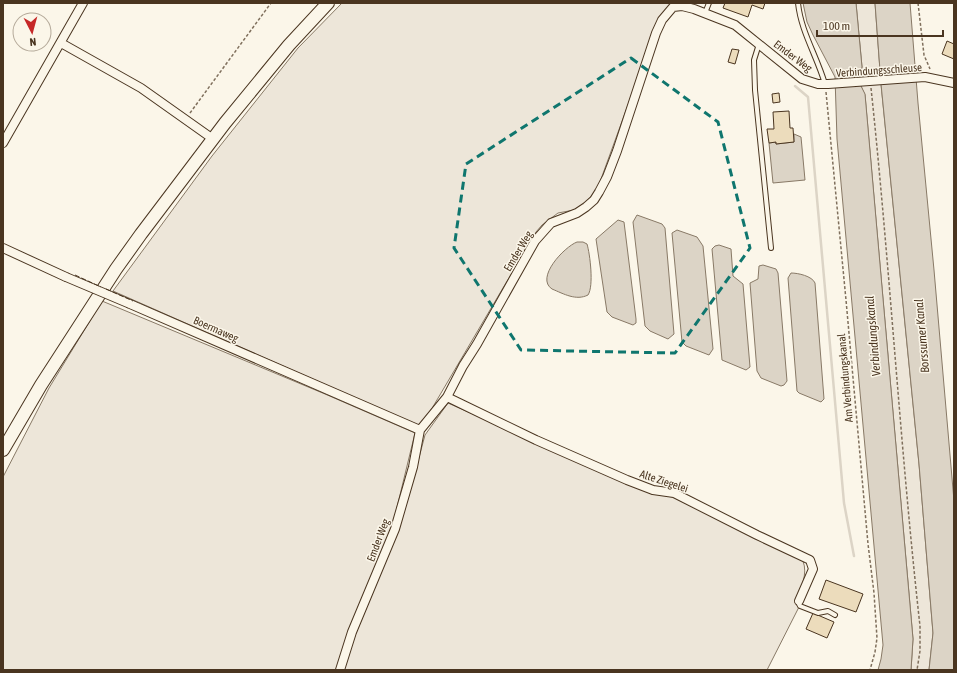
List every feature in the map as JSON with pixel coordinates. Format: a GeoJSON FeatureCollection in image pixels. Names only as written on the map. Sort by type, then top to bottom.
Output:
{"type":"FeatureCollection","features":[{"type":"Feature","properties":{"kind":"main road"},"geometry":{"type":"LineString","coordinates":[[3,450],[41,385],[116,269],[214,140],[225,123],[289,45],[328,3]]}},
{"type":"Feature","properties":{"kind":"street"},"geometry":{"type":"LineString","coordinates":[[3,143],[83,3]]}},
{"type":"Feature","properties":{"kind":"street","name":"Emder Weg"},"geometry":{"type":"LineString","coordinates":[[340,670],[352,632],[395,529],[413,467],[420,430],[447,397],[463,366],[477,344],[535,240],[551,223],[577,213],[586,207],[594,200],[599,192],[607,177],[617,151],[656,33],[662,20],[670,9],[677,6],[694,9],[735,25],[802,79],[812,83],[828,84]]}},
{"type":"Feature","properties":{"kind":"street"},"geometry":{"type":"LineString","coordinates":[[61,43],[141,88],[214,140]]}},
{"type":"Feature","properties":{"kind":"street","name":"Verbindungsschleuse"},"geometry":{"type":"LineString","coordinates":[[828,84],[927,77],[954,83]]}},
{"type":"Feature","properties":{"kind":"street","name":"Boermaweg"},"geometry":{"type":"LineString","coordinates":[[3,248],[66,277],[420,430]]}},
{"type":"Feature","properties":{"kind":"street","name":"Alte Ziegelei"},"geometry":{"type":"LineString","coordinates":[[447,397],[536,440],[627,480],[653,490],[674,493],[757,536],[810,560],[813,569],[799,601]]}},
{"type":"Feature","properties":{"kind":"lane"},"geometry":{"type":"LineString","coordinates":[[705,13],[709,3]]}},
{"type":"Feature","properties":{"kind":"lane","name":"Verbindungsschleuse"},"geometry":{"type":"LineString","coordinates":[[798,3],[802,27],[828,84]]}},
{"type":"Feature","properties":{"kind":"lane"},"geometry":{"type":"LineString","coordinates":[[759,44],[754,60],[755,90],[771,248]]}},
{"type":"Feature","properties":{"kind":"lane"},"geometry":{"type":"LineString","coordinates":[[799,601],[798,604],[801,607],[818,613],[828,611],[835,615]]}},
{"type":"Feature","properties":{"kind":"path"},"geometry":{"type":"LineString","coordinates":[[185,120],[270,3]]}},
{"type":"Feature","properties":{"kind":"path"},"geometry":{"type":"LineString","coordinates":[[918,3],[924,56],[931,70],[927,77]]}},
{"type":"Feature","properties":{"kind":"path"},"geometry":{"type":"LineString","coordinates":[[870,81],[880,174],[894,355],[920,626],[920,650],[917,670]]}},
{"type":"Feature","properties":{"kind":"path","name":"Am Verbindungskanal"},"geometry":{"type":"LineString","coordinates":[[828,84],[868,544],[874,593],[877,638],[870,670]]}},
{"type":"Feature","properties":{"kind":"highlighted area"},"geometry":{"type":"Polygon","coordinates":[[[631,58],[718,122],[750,248],[675,353],[521,350],[454,248],[466,164],[631,58]]]}},
{"type":"Feature","properties":{"kind":"shaded area"},"geometry":{"type":"Polygon","coordinates":[[[342,3],[671,3],[660,17],[597,190],[586,202],[574,210],[558,213],[542,225],[536,232],[421,427],[113,291],[212,156],[298,48],[342,3]]]}},
{"type":"Feature","properties":{"kind":"shaded area"},"geometry":{"type":"Polygon","coordinates":[[[856,3],[875,3],[881,84],[919,464],[933,633],[929,670],[911,670],[913,639],[865,95],[859,79],[862,67],[856,3]]]}},
{"type":"Feature","properties":{"kind":"shaded area"},"geometry":{"type":"Polygon","coordinates":[[[102,301],[415,433],[392,528],[336,670],[3,670],[3,477],[49,388],[102,301]]]}},
{"type":"Feature","properties":{"kind":"shaded area"},"geometry":{"type":"Polygon","coordinates":[[[448,403],[651,493],[673,497],[803,561],[805,571],[802,586],[796,601],[800,605],[767,670],[343,670],[356,633],[398,531],[425,435],[448,403]]]}},
{"type":"Feature","properties":{"kind":"water","name":"Verbindungskanal"},"geometry":{"type":"Polygon","coordinates":[[[803,3],[856,3],[862,67],[859,79],[865,94],[913,639],[911,670],[878,670],[883,645],[837,139],[835,77],[807,22],[803,3]]]}},
{"type":"Feature","properties":{"kind":"water","name":"Borssumer Kanal"},"geometry":{"type":"Polygon","coordinates":[[[875,3],[910,3],[954,501],[954,670],[929,670],[933,633],[919,464],[881,84],[875,3]]]}},
{"type":"Feature","properties":{"kind":"water"},"geometry":{"type":"Polygon","coordinates":[[[794,134],[801,137],[805,180],[773,183],[769,143],[776,142],[776,144],[794,142],[794,134]]]}},
{"type":"Feature","properties":{"kind":"water"},"geometry":{"type":"Polygon","coordinates":[[[637,215],[662,224],[665,228],[674,334],[668,339],[650,331],[645,326],[633,222],[637,215]]]}},
{"type":"Feature","properties":{"kind":"water"},"geometry":{"type":"Polygon","coordinates":[[[618,220],[624,222],[636,319],[636,323],[633,325],[612,317],[607,312],[596,239],[618,220]]]}},
{"type":"Feature","properties":{"kind":"water"},"geometry":{"type":"Polygon","coordinates":[[[677,230],[697,237],[703,246],[713,349],[709,355],[686,346],[682,342],[672,233],[677,230]]]}},
{"type":"Feature","properties":{"kind":"water"},"geometry":{"type":"Polygon","coordinates":[[[577,242],[587,244],[591,270],[590,291],[588,295],[584,297],[566,295],[552,289],[548,284],[547,278],[553,263],[565,250],[577,242]]]}},
{"type":"Feature","properties":{"kind":"water"},"geometry":{"type":"Polygon","coordinates":[[[719,245],[731,249],[733,276],[743,284],[750,367],[746,370],[722,360],[712,249],[719,245]]]}},
{"type":"Feature","properties":{"kind":"water"},"geometry":{"type":"Polygon","coordinates":[[[763,265],[776,269],[778,273],[787,381],[781,386],[761,378],[757,371],[750,283],[758,279],[759,266],[763,265]]]}},
{"type":"Feature","properties":{"kind":"water"},"geometry":{"type":"Polygon","coordinates":[[[791,273],[801,274],[811,278],[815,283],[824,399],[821,402],[797,391],[788,278],[791,273]]]}},
{"type":"Feature","properties":{"kind":"building"},"geometry":{"type":"Polygon","coordinates":[[[725,3],[765,3],[763,9],[752,5],[748,17],[723,8],[725,3]]]}},
{"type":"Feature","properties":{"kind":"building"},"geometry":{"type":"Polygon","coordinates":[[[947,41],[954,44],[954,59],[942,54],[947,41]]]}},
{"type":"Feature","properties":{"kind":"building"},"geometry":{"type":"Polygon","coordinates":[[[732,49],[739,50],[735,64],[728,62],[732,49]]]}},
{"type":"Feature","properties":{"kind":"building"},"geometry":{"type":"Polygon","coordinates":[[[779,93],[780,102],[773,103],[772,94],[779,93]]]}},
{"type":"Feature","properties":{"kind":"building"},"geometry":{"type":"Polygon","coordinates":[[[789,111],[790,128],[793,128],[794,142],[776,144],[776,142],[769,143],[767,129],[774,129],[773,112],[789,111]]]}},
{"type":"Feature","properties":{"kind":"building"},"geometry":{"type":"Polygon","coordinates":[[[826,580],[863,594],[856,612],[819,599],[826,580]]]}},
{"type":"Feature","properties":{"kind":"building"},"geometry":{"type":"Polygon","coordinates":[[[813,613],[834,622],[827,638],[806,629],[813,613]]]}},
{"type":"Feature","properties":{"kind":"waterway"},"geometry":{"type":"LineString","coordinates":[[795,86],[808,97],[844,503],[854,556]]}},
{"type":"Feature","properties":{"kind":"fence"},"geometry":{"type":"LineString","coordinates":[[75,275],[101,287]]}},
{"type":"Feature","properties":{"kind":"fence"},"geometry":{"type":"LineString","coordinates":[[106,289],[133,301]]}}]}
